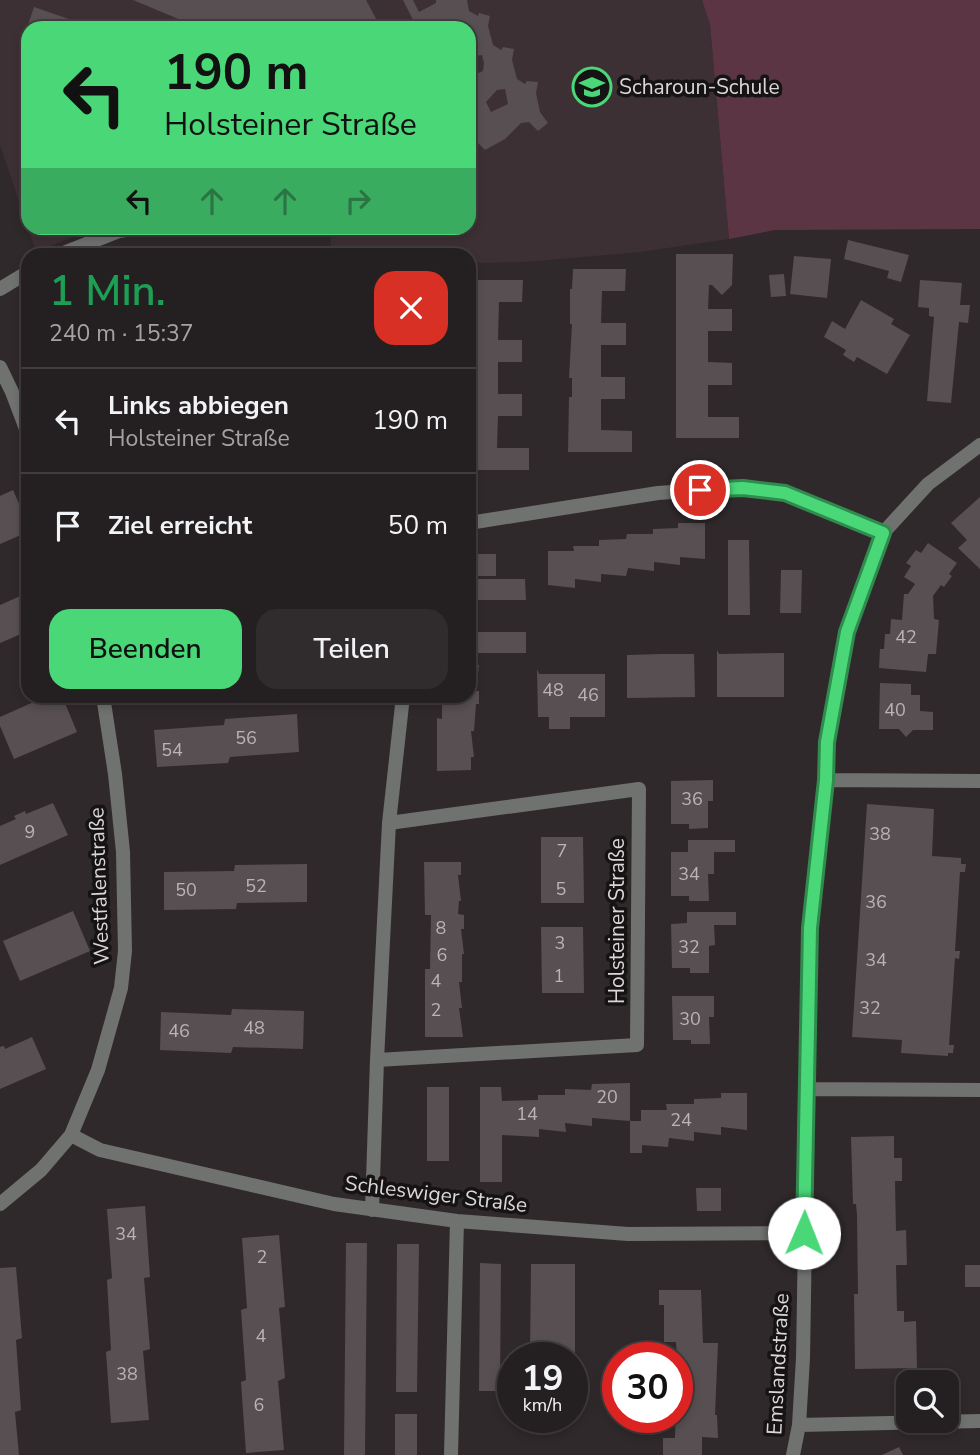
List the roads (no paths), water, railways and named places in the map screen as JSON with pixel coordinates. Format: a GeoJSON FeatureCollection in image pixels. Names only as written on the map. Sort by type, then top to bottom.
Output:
{"type":"FeatureCollection","features":[{"type":"Feature","properties":{"kind":"street"},"geometry":{"type":"LineString","coordinates":[[76,248],[109,235]]}},
{"type":"Feature","properties":{"kind":"street"},"geometry":{"type":"LineString","coordinates":[[0,289],[21,276]]}},
{"type":"Feature","properties":{"kind":"street"},"geometry":{"type":"LineString","coordinates":[[0,368],[21,415]]}},
{"type":"Feature","properties":{"kind":"street","name":"Emslandstraße"},"geometry":{"type":"LineString","coordinates":[[793,1455],[799,1425],[803,1358],[810,928],[826,780],[827,742],[847,632],[883,533],[928,484],[980,445]]}},
{"type":"Feature","properties":{"kind":"street"},"geometry":{"type":"LineString","coordinates":[[476,522],[658,493],[743,488],[785,493],[883,533]]}},
{"type":"Feature","properties":{"kind":"street","name":"Westfalenstraße"},"geometry":{"type":"LineString","coordinates":[[0,1204],[41,1170],[71,1135],[98,1070],[121,988],[125,951],[123,852],[104,703]]}},
{"type":"Feature","properties":{"kind":"street"},"geometry":{"type":"LineString","coordinates":[[372,1210],[390,823],[402,703]]}},
{"type":"Feature","properties":{"kind":"street"},"geometry":{"type":"LineString","coordinates":[[826,780],[980,781]]}},
{"type":"Feature","properties":{"kind":"street","name":"Holsteiner Straße"},"geometry":{"type":"LineString","coordinates":[[377,1060],[637,1045],[639,789],[390,823]]}},
{"type":"Feature","properties":{"kind":"street"},"geometry":{"type":"LineString","coordinates":[[807,1089],[980,1090]]}},
{"type":"Feature","properties":{"kind":"street","name":"Schleswiger Straße"},"geometry":{"type":"LineString","coordinates":[[71,1135],[100,1150],[372,1210],[457,1221],[628,1234],[804,1233]]}},
{"type":"Feature","properties":{"kind":"street"},"geometry":{"type":"LineString","coordinates":[[451,1455],[457,1221]]}},
{"type":"Feature","properties":{"kind":"street"},"geometry":{"type":"LineString","coordinates":[[799,1425],[980,1421]]}},
{"type":"Feature","properties":{"kind":"place","name":"Scharoun-Schule"},"geometry":{"type":"Point","coordinates":[592,87]}}]}
